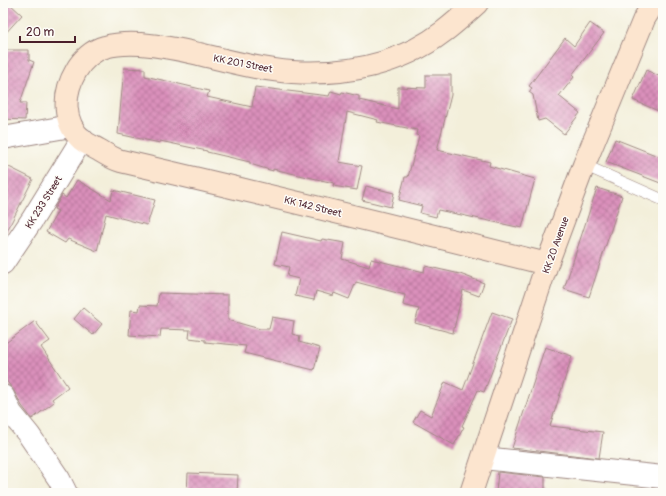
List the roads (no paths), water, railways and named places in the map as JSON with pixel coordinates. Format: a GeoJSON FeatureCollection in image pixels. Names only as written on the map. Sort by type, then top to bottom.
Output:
{"type":"FeatureCollection","features":[{"type":"Feature","properties":{"kind":"main road","name":"KK 201 Street"},"geometry":{"type":"LineString","coordinates":[[76,133],[67,113],[66,99],[70,81],[81,62],[106,46],[124,44],[182,50],[249,65],[290,72],[355,70],[394,59],[414,50],[442,33],[477,3]]}},
{"type":"Feature","properties":{"kind":"main road","name":"KK 20 Avenue"},"geometry":{"type":"LineString","coordinates":[[471,493],[547,264],[584,165],[644,19],[654,3]]}},
{"type":"Feature","properties":{"kind":"main road","name":"KK 142 Street"},"geometry":{"type":"LineString","coordinates":[[76,133],[115,160],[320,208],[547,264]]}},
{"type":"Feature","properties":{"kind":"street"},"geometry":{"type":"LineString","coordinates":[[3,138],[76,133]]}},
{"type":"Feature","properties":{"kind":"street","name":"KK 233 Street"},"geometry":{"type":"LineString","coordinates":[[3,264],[32,220],[76,133]]}},
{"type":"Feature","properties":{"kind":"street"},"geometry":{"type":"LineString","coordinates":[[3,396],[11,413],[59,479],[66,493]]}},
{"type":"Feature","properties":{"kind":"street"},"geometry":{"type":"LineString","coordinates":[[483,458],[663,476]]}},
{"type":"Feature","properties":{"kind":"lane"},"geometry":{"type":"LineString","coordinates":[[584,165],[663,200]]}}]}
